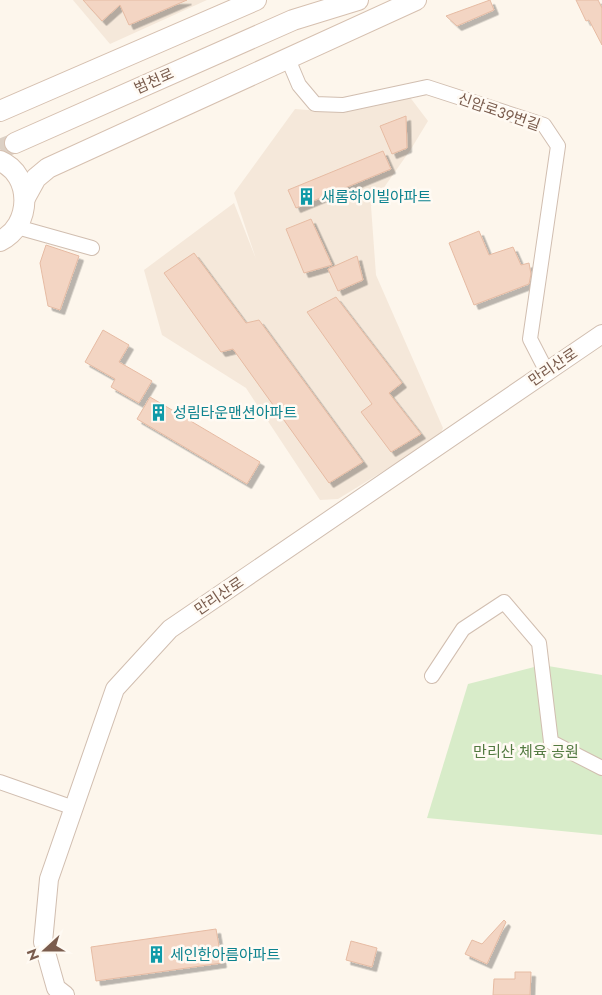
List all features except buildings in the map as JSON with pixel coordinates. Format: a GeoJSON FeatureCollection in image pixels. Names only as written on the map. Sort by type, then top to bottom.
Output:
{"type":"FeatureCollection","features":[{"type":"Feature","properties":{"kind":"main road"},"geometry":{"type":"LineString","coordinates":[[0,111],[256,0]]}},
{"type":"Feature","properties":{"kind":"main road","name":"범천로"},"geometry":{"type":"LineString","coordinates":[[293,20],[325,0]]}},
{"type":"Feature","properties":{"kind":"main road","name":"범천로"},"geometry":{"type":"LineString","coordinates":[[15,143],[293,20],[358,0]]}},
{"type":"Feature","properties":{"kind":"main road"},"geometry":{"type":"LineString","coordinates":[[25,198],[36,178],[48,168],[416,0]]}},
{"type":"Feature","properties":{"kind":"main road"},"geometry":{"type":"LineString","coordinates":[[0,161],[14,172],[22,184],[25,198],[24,213],[6,240]]}},
{"type":"Feature","properties":{"kind":"street","name":"신암로39번길"},"geometry":{"type":"LineString","coordinates":[[288,60],[298,85],[315,104],[343,105],[427,88],[544,125],[558,146],[530,339],[547,372]]}},
{"type":"Feature","properties":{"kind":"street"},"geometry":{"type":"LineString","coordinates":[[6,240],[92,248]]}},
{"type":"Feature","properties":{"kind":"street","name":"만리산로"},"geometry":{"type":"LineString","coordinates":[[65,995],[56,988],[43,942],[49,879],[115,689],[170,629],[602,334]]}},
{"type":"Feature","properties":{"kind":"street"},"geometry":{"type":"LineString","coordinates":[[432,676],[464,629],[504,602],[539,643],[551,742],[602,768]]}},
{"type":"Feature","properties":{"kind":"street"},"geometry":{"type":"LineString","coordinates":[[0,782],[74,808]]}},
{"type":"Feature","properties":{"kind":"shaded area"},"geometry":{"type":"Polygon","coordinates":[[[73,0],[207,0],[110,44],[73,0]]]}},
{"type":"Feature","properties":{"kind":"shaded area"},"geometry":{"type":"Polygon","coordinates":[[[409,96],[428,121],[371,206],[376,275],[443,428],[439,437],[338,499],[320,500],[246,388],[162,335],[144,270],[234,203],[256,259],[234,193],[295,109],[335,112],[409,96]]]}},
{"type":"Feature","properties":{"kind":"green space","name":"만리산 체육 공원"},"geometry":{"type":"Polygon","coordinates":[[[542,665],[602,675],[602,835],[427,818],[468,684],[542,665]]]}},
{"type":"Feature","properties":{"kind":"tunnel"},"geometry":{"type":"LineString","coordinates":[[0,149],[15,143]]}},
{"type":"Feature","properties":{"kind":"place","name":"새롬하이빌아파트"},"geometry":{"type":"Point","coordinates":[307,197]}},
{"type":"Feature","properties":{"kind":"place","name":"성림타운맨션아파트"},"geometry":{"type":"Point","coordinates":[159,413]}},
{"type":"Feature","properties":{"kind":"place","name":"세인한아름아파트"},"geometry":{"type":"Point","coordinates":[156,955]}}]}
